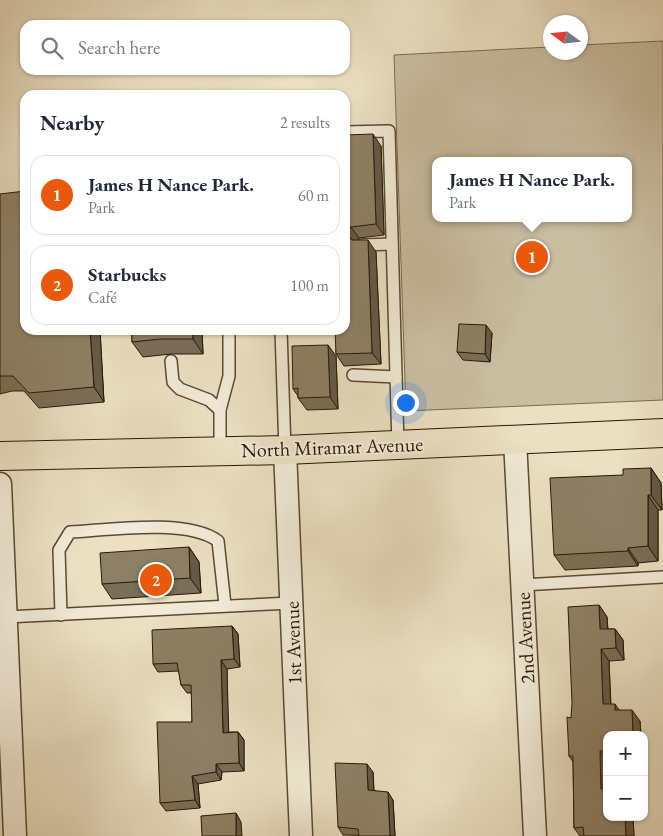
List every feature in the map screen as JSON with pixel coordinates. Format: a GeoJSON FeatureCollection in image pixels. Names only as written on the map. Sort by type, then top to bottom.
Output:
{"type":"FeatureCollection","features":[{"type":"Feature","properties":{"kind":"main road","name":"North Miramar Avenue"},"geometry":{"type":"LineString","coordinates":[[0,456],[285,450],[663,433]]}},
{"type":"Feature","properties":{"kind":"street","name":"2nd Avenue"},"geometry":{"type":"LineString","coordinates":[[515,440],[535,836]]}},
{"type":"Feature","properties":{"kind":"street","name":"1st Avenue"},"geometry":{"type":"LineString","coordinates":[[285,450],[301,836]]}},
{"type":"Feature","properties":{"kind":"street"},"geometry":{"type":"LineString","coordinates":[[0,484],[15,836]]}},
{"type":"Feature","properties":{"kind":"lane"},"geometry":{"type":"LineString","coordinates":[[350,132],[389,131],[398,445]]}},
{"type":"Feature","properties":{"kind":"lane"},"geometry":{"type":"LineString","coordinates":[[363,245],[392,244]]}},
{"type":"Feature","properties":{"kind":"lane"},"geometry":{"type":"LineString","coordinates":[[220,452],[220,410],[229,376],[230,335]]}},
{"type":"Feature","properties":{"kind":"lane"},"geometry":{"type":"LineString","coordinates":[[281,335],[285,450]]}},
{"type":"Feature","properties":{"kind":"lane"},"geometry":{"type":"LineString","coordinates":[[171,360],[173,382],[180,389],[209,400],[220,410]]}},
{"type":"Feature","properties":{"kind":"lane"},"geometry":{"type":"LineString","coordinates":[[353,375],[396,377]]}},
{"type":"Feature","properties":{"kind":"lane"},"geometry":{"type":"LineString","coordinates":[[62,615],[59,550],[70,532],[156,527],[208,533],[218,541],[225,605]]}},
{"type":"Feature","properties":{"kind":"lane"},"geometry":{"type":"LineString","coordinates":[[522,585],[663,577]]}},
{"type":"Feature","properties":{"kind":"lane"},"geometry":{"type":"LineString","coordinates":[[6,617],[291,602]]}},
{"type":"Feature","properties":{"kind":"shaded area"},"geometry":{"type":"Polygon","coordinates":[[[663,41],[663,400],[406,411],[394,55],[543,47],[543,60],[588,60],[588,45],[663,41]]]}},
{"type":"Feature","properties":{"kind":"building"},"geometry":{"type":"Polygon","coordinates":[[[373,134],[376,224],[350,228],[350,135],[373,134]]]}},
{"type":"Feature","properties":{"kind":"building"},"geometry":{"type":"Polygon","coordinates":[[[20,192],[20,335],[90,335],[94,387],[29,393],[13,376],[0,376],[0,194],[20,192]]]}},
{"type":"Feature","properties":{"kind":"building"},"geometry":{"type":"Polygon","coordinates":[[[350,237],[352,240],[368,240],[372,353],[336,354],[335,335],[350,335],[350,237]]]}},
{"type":"Feature","properties":{"kind":"building"},"geometry":{"type":"Polygon","coordinates":[[[459,324],[486,325],[485,354],[457,352],[459,324]]]}},
{"type":"Feature","properties":{"kind":"building"},"geometry":{"type":"Polygon","coordinates":[[[132,335],[193,335],[193,339],[160,339],[132,342],[132,335]]]}},
{"type":"Feature","properties":{"kind":"building"},"geometry":{"type":"Polygon","coordinates":[[[328,345],[330,397],[298,398],[298,388],[293,389],[292,346],[328,345]]]}},
{"type":"Feature","properties":{"kind":"building"},"geometry":{"type":"Polygon","coordinates":[[[651,468],[651,495],[648,495],[648,546],[628,548],[628,551],[554,555],[550,478],[623,475],[623,469],[651,468]]]}},
{"type":"Feature","properties":{"kind":"building"},"geometry":{"type":"Polygon","coordinates":[[[189,547],[190,578],[102,584],[100,553],[189,547]]]}},
{"type":"Feature","properties":{"kind":"building"},"geometry":{"type":"Polygon","coordinates":[[[599,605],[600,629],[615,629],[616,648],[601,649],[603,704],[615,704],[615,710],[632,710],[633,731],[603,731],[603,751],[600,751],[601,789],[603,789],[603,821],[625,821],[626,836],[584,836],[583,827],[574,828],[573,756],[569,756],[567,717],[571,718],[572,703],[568,607],[599,605]]]}},
{"type":"Feature","properties":{"kind":"building"},"geometry":{"type":"Polygon","coordinates":[[[232,626],[234,659],[221,660],[223,733],[238,732],[239,763],[216,764],[216,772],[192,776],[195,800],[160,803],[157,722],[192,722],[191,685],[181,685],[177,663],[153,664],[152,630],[232,626]]]}},
{"type":"Feature","properties":{"kind":"building"},"geometry":{"type":"Polygon","coordinates":[[[335,763],[367,764],[368,790],[388,792],[390,836],[359,836],[358,829],[338,827],[335,763]]]}},
{"type":"Feature","properties":{"kind":"building"},"geometry":{"type":"Polygon","coordinates":[[[236,813],[236,836],[202,836],[201,816],[236,813]]]}},
{"type":"Feature","properties":{"kind":"place","name":"James H Nance Park."},"geometry":{"type":"Point","coordinates":[532,257]}},
{"type":"Feature","properties":{"kind":"place","name":"Starbucks"},"geometry":{"type":"Point","coordinates":[156,580]}}]}
